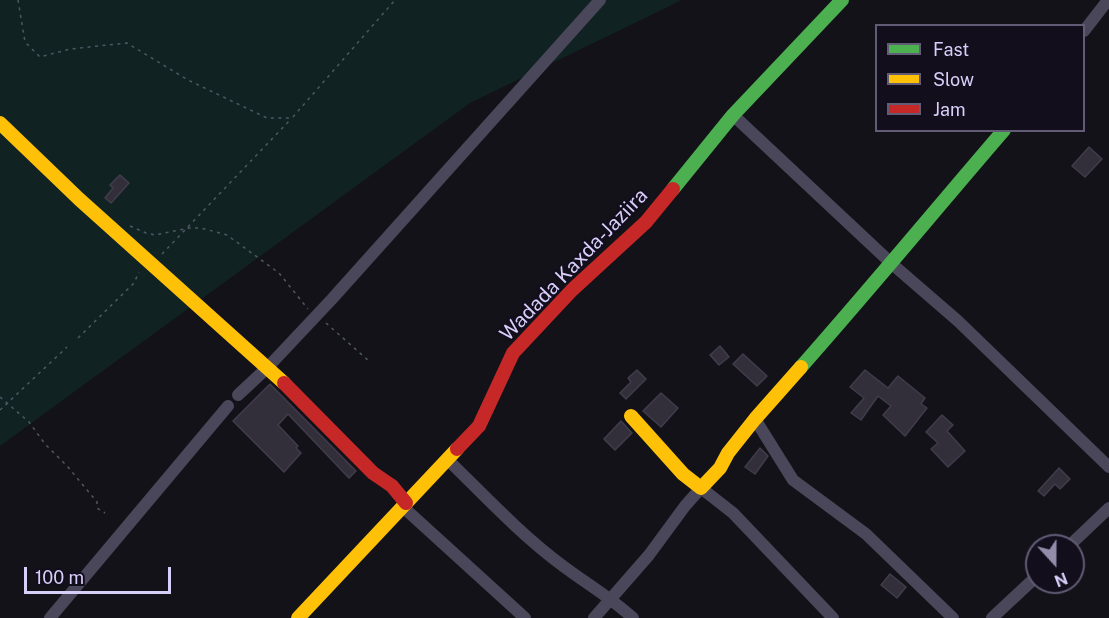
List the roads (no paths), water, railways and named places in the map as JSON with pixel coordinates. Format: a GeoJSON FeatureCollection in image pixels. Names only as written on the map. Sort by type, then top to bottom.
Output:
{"type":"FeatureCollection","features":[{"type":"Feature","properties":{"kind":"street"},"geometry":{"type":"LineString","coordinates":[[238,395],[316,316],[600,0]]}},
{"type":"Feature","properties":{"kind":"street","name":"Wadada Kaxda-Jaziira"},"geometry":{"type":"LineString","coordinates":[[298,618],[479,426],[513,353],[573,290],[646,222],[733,115],[842,0]]}},
{"type":"Feature","properties":{"kind":"street"},"geometry":{"type":"LineString","coordinates":[[1085,29],[1108,0]]}},
{"type":"Feature","properties":{"kind":"street"},"geometry":{"type":"LineString","coordinates":[[733,115],[891,263],[958,321],[1109,467]]}},
{"type":"Feature","properties":{"kind":"street"},"geometry":{"type":"LineString","coordinates":[[0,123],[79,199],[268,367],[373,473],[392,486],[405,505],[525,618]]}},
{"type":"Feature","properties":{"kind":"street"},"geometry":{"type":"LineString","coordinates":[[594,618],[720,468],[728,453],[755,419],[1002,132]]}},
{"type":"Feature","properties":{"kind":"street"},"geometry":{"type":"LineString","coordinates":[[51,618],[228,406]]}},
{"type":"Feature","properties":{"kind":"street"},"geometry":{"type":"LineString","coordinates":[[631,416],[683,474],[733,513],[833,618]]}},
{"type":"Feature","properties":{"kind":"street"},"geometry":{"type":"LineString","coordinates":[[755,419],[793,480],[866,534],[953,618]]}},
{"type":"Feature","properties":{"kind":"street"},"geometry":{"type":"LineString","coordinates":[[448,460],[477,486],[494,507],[563,566],[611,598],[633,618]]}},
{"type":"Feature","properties":{"kind":"street"},"geometry":{"type":"LineString","coordinates":[[1082,534],[1109,508]]}},
{"type":"Feature","properties":{"kind":"street"},"geometry":{"type":"LineString","coordinates":[[992,618],[1025,587]]}}]}
